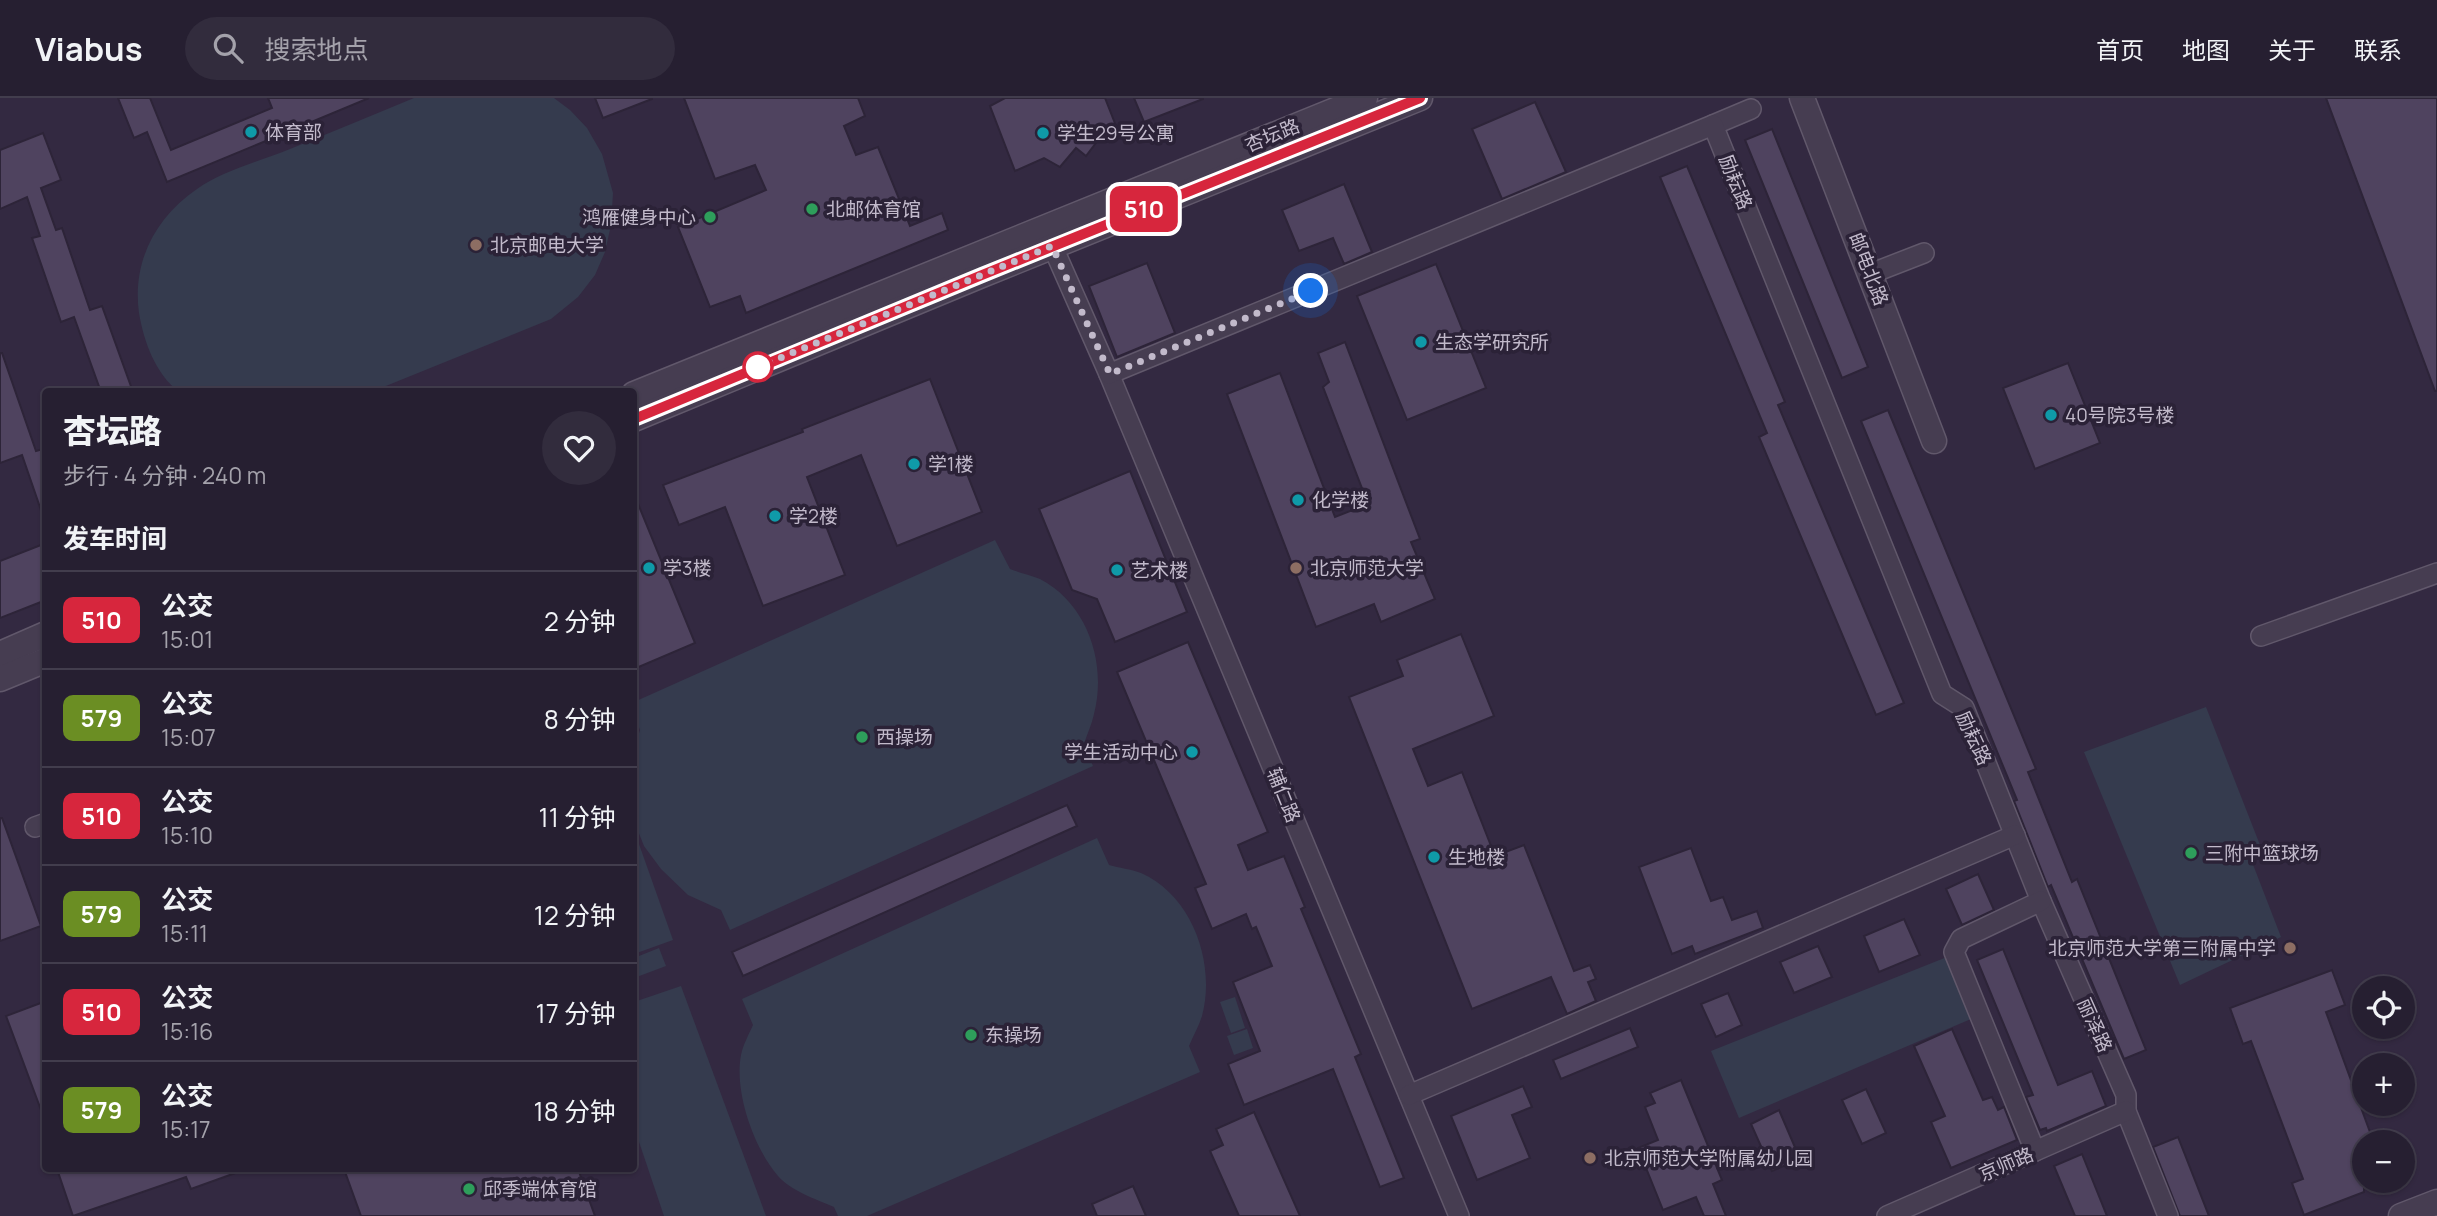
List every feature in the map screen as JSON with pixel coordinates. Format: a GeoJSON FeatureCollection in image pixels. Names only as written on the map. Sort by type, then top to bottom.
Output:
{"type":"FeatureCollection","features":[{"type":"Feature","properties":{"kind":"street","name":"杏坛路"},"geometry":{"type":"LineString","coordinates":[[637,418],[1365,98]]}},
{"type":"Feature","properties":{"kind":"street","name":"杏坛路"},"geometry":{"type":"LineString","coordinates":[[637,393],[1420,98]]}},
{"type":"Feature","properties":{"kind":"street","name":"邮电北路"},"geometry":{"type":"LineString","coordinates":[[1802,98],[1934,441]]}},
{"type":"Feature","properties":{"kind":"street"},"geometry":{"type":"LineString","coordinates":[[1110,374],[1751,109]]}},
{"type":"Feature","properties":{"kind":"street","name":"励耘路"},"geometry":{"type":"LineString","coordinates":[[1713,125],[1942,694],[1964,708],[2015,835]]}},
{"type":"Feature","properties":{"kind":"street","name":"辅仁路"},"geometry":{"type":"LineString","coordinates":[[1048,237],[1110,374],[1459,1216]]}},
{"type":"Feature","properties":{"kind":"street"},"geometry":{"type":"LineString","coordinates":[[1870,274],[1924,253]]}},
{"type":"Feature","properties":{"kind":"street"},"geometry":{"type":"LineString","coordinates":[[2261,636],[2437,573]]}},
{"type":"Feature","properties":{"kind":"street"},"geometry":{"type":"LineString","coordinates":[[0,654],[42,636]]}},
{"type":"Feature","properties":{"kind":"street"},"geometry":{"type":"LineString","coordinates":[[0,679],[42,662]]}},
{"type":"Feature","properties":{"kind":"street"},"geometry":{"type":"LineString","coordinates":[[1409,1095],[2015,835]]}},
{"type":"Feature","properties":{"kind":"street","name":"丽泽路"},"geometry":{"type":"LineString","coordinates":[[2015,835],[2126,1095],[2126,1111],[2168,1216]]}},
{"type":"Feature","properties":{"kind":"street"},"geometry":{"type":"LineString","coordinates":[[2035,1151],[1954,952],[1961,939],[2041,901]]}},
{"type":"Feature","properties":{"kind":"street","name":"京师路"},"geometry":{"type":"LineString","coordinates":[[1887,1216],[2126,1111]]}},
{"type":"Feature","properties":{"kind":"street"},"geometry":{"type":"LineString","coordinates":[[2401,1216],[2437,1202]]}},
{"type":"Feature","properties":{"kind":"shaded area"},"geometry":{"type":"Polygon","coordinates":[[[414,98],[554,98],[587,128],[602,154],[613,193],[611,225],[605,252],[595,275],[578,297],[551,319],[381,388],[175,388],[163,376],[152,356],[139,313],[139,276],[150,243],[169,213],[197,189],[217,177],[414,98]]]}},
{"type":"Feature","properties":{"kind":"shaded area","name":"西操场"},"geometry":{"type":"Polygon","coordinates":[[[995,540],[1010,569],[1040,579],[1057,590],[1071,604],[1090,637],[1098,675],[1093,718],[1084,744],[1093,766],[730,930],[721,910],[688,895],[661,869],[644,846],[637,828],[637,740],[640,730],[637,722],[637,701],[995,540]]]}},
{"type":"Feature","properties":{"kind":"shaded area","name":"三附中篮球场"},"geometry":{"type":"Polygon","coordinates":[[[2206,707],[2260,845],[2252,862],[2281,937],[2180,985],[2084,752],[2206,707]]]}},
{"type":"Feature","properties":{"kind":"shaded area"},"geometry":{"type":"Polygon","coordinates":[[[637,838],[673,940],[637,953],[637,838]]]}},
{"type":"Feature","properties":{"kind":"shaded area","name":"东操场"},"geometry":{"type":"Polygon","coordinates":[[[1097,838],[1109,865],[1141,873],[1159,884],[1187,915],[1196,934],[1203,954],[1206,996],[1202,1016],[1189,1046],[1200,1072],[867,1216],[838,1216],[834,1207],[783,1181],[761,1150],[743,1102],[740,1086],[741,1055],[753,1025],[742,999],[1097,838]]]}},
{"type":"Feature","properties":{"kind":"shaded area"},"geometry":{"type":"Polygon","coordinates":[[[659,948],[666,966],[637,977],[637,957],[659,948]]]}},
{"type":"Feature","properties":{"kind":"shaded area"},"geometry":{"type":"Polygon","coordinates":[[[1947,957],[1971,1019],[1739,1118],[1711,1051],[1947,957]]]}},
{"type":"Feature","properties":{"kind":"shaded area"},"geometry":{"type":"Polygon","coordinates":[[[681,986],[766,1216],[664,1216],[637,1136],[637,1001],[681,986]]]}},
{"type":"Feature","properties":{"kind":"shaded area"},"geometry":{"type":"Polygon","coordinates":[[[1235,997],[1245,1028],[1231,1033],[1220,1002],[1235,997]]]}},
{"type":"Feature","properties":{"kind":"shaded area"},"geometry":{"type":"Polygon","coordinates":[[[1247,1029],[1253,1048],[1234,1055],[1227,1036],[1247,1029]]]}},
{"type":"Feature","properties":{"kind":"building","name":"体育部"},"geometry":{"type":"Polygon","coordinates":[[[118,98],[150,98],[171,150],[272,108],[268,98],[369,98],[167,182],[147,132],[134,138],[118,98]]]}},
{"type":"Feature","properties":{"kind":"building"},"geometry":{"type":"Polygon","coordinates":[[[595,98],[652,98],[652,99],[603,118],[595,98]]]}},
{"type":"Feature","properties":{"kind":"building","name":"北邮体育馆"},"geometry":{"type":"Polygon","coordinates":[[[684,98],[858,98],[865,116],[844,126],[856,155],[878,147],[910,226],[942,213],[948,230],[746,313],[740,296],[710,307],[678,227],[766,190],[755,165],[715,179],[684,98]]]}},
{"type":"Feature","properties":{"kind":"building","name":"学生29号公寓"},"geometry":{"type":"Polygon","coordinates":[[[1005,98],[1105,98],[1118,131],[1109,142],[1102,135],[1086,156],[1076,148],[1060,167],[1044,158],[1015,171],[990,106],[1005,98]]]}},
{"type":"Feature","properties":{"kind":"building"},"geometry":{"type":"Polygon","coordinates":[[[1134,98],[1203,98],[1203,99],[1144,122],[1134,98]]]}},
{"type":"Feature","properties":{"kind":"building"},"geometry":{"type":"Polygon","coordinates":[[[2326,98],[2437,98],[2437,391],[2435,391],[2326,98]]]}},
{"type":"Feature","properties":{"kind":"building"},"geometry":{"type":"Polygon","coordinates":[[[1535,102],[1566,172],[1502,199],[1472,129],[1535,102]]]}},
{"type":"Feature","properties":{"kind":"building"},"geometry":{"type":"Polygon","coordinates":[[[1772,129],[1868,367],[1842,378],[1745,140],[1772,129]]]}},
{"type":"Feature","properties":{"kind":"building"},"geometry":{"type":"Polygon","coordinates":[[[43,133],[61,180],[41,188],[56,230],[62,228],[90,310],[102,306],[132,388],[100,388],[74,317],[61,322],[32,238],[40,236],[27,197],[0,209],[0,150],[43,133]]]}},
{"type":"Feature","properties":{"kind":"building"},"geometry":{"type":"Polygon","coordinates":[[[1687,166],[1785,402],[1778,405],[1904,703],[1876,715],[1759,437],[1767,433],[1660,177],[1687,166]]]}},
{"type":"Feature","properties":{"kind":"building"},"geometry":{"type":"Polygon","coordinates":[[[1344,184],[1372,252],[1344,264],[1333,238],[1299,251],[1282,210],[1344,184]]]}},
{"type":"Feature","properties":{"kind":"building"},"geometry":{"type":"Polygon","coordinates":[[[1147,263],[1175,333],[1117,357],[1089,286],[1147,263]]]}},
{"type":"Feature","properties":{"kind":"building","name":"生态学研究所"},"geometry":{"type":"Polygon","coordinates":[[[1436,264],[1486,388],[1407,420],[1357,296],[1436,264]]]}},
{"type":"Feature","properties":{"kind":"building"},"geometry":{"type":"Polygon","coordinates":[[[1345,342],[1420,539],[1411,542],[1435,599],[1381,622],[1374,604],[1316,627],[1227,394],[1280,373],[1335,517],[1368,504],[1323,387],[1329,382],[1318,353],[1345,342]]]}},
{"type":"Feature","properties":{"kind":"building"},"geometry":{"type":"Polygon","coordinates":[[[2,353],[36,451],[42,449],[42,513],[22,455],[0,463],[2,353]]]}},
{"type":"Feature","properties":{"kind":"building","name":"40号院3号楼"},"geometry":{"type":"Polygon","coordinates":[[[2068,363],[2100,443],[2035,469],[2003,388],[2068,363]]]}},
{"type":"Feature","properties":{"kind":"building"},"geometry":{"type":"Polygon","coordinates":[[[930,379],[982,512],[897,546],[861,455],[807,477],[845,575],[763,606],[725,507],[679,525],[663,485],[803,432],[802,429],[930,379]]]}},
{"type":"Feature","properties":{"kind":"building"},"geometry":{"type":"Polygon","coordinates":[[[1888,410],[2036,769],[2028,772],[2072,882],[2077,879],[2146,1050],[2124,1059],[2051,885],[2048,887],[2014,801],[2017,800],[1861,421],[1888,410]]]}},
{"type":"Feature","properties":{"kind":"building","name":"艺术楼"},"geometry":{"type":"Polygon","coordinates":[[[1130,471],[1187,612],[1115,642],[1097,599],[1072,590],[1039,509],[1130,471]]]}},
{"type":"Feature","properties":{"kind":"building","name":"学3楼"},"geometry":{"type":"Polygon","coordinates":[[[637,501],[695,643],[637,668],[637,501]]]}},
{"type":"Feature","properties":{"kind":"building"},"geometry":{"type":"Polygon","coordinates":[[[42,545],[42,602],[0,618],[0,561],[42,545]]]}},
{"type":"Feature","properties":{"kind":"building","name":"生地楼"},"geometry":{"type":"Polygon","coordinates":[[[1461,634],[1494,716],[1413,749],[1428,786],[1462,772],[1495,856],[1524,845],[1574,971],[1590,965],[1596,979],[1588,982],[1596,1001],[1567,1014],[1551,977],[1472,1009],[1349,697],[1403,676],[1397,660],[1461,634]]]}},
{"type":"Feature","properties":{"kind":"building"},"geometry":{"type":"Polygon","coordinates":[[[1188,642],[1268,832],[1238,845],[1248,870],[1284,856],[1305,907],[1301,909],[1361,1054],[1355,1057],[1404,1178],[1380,1187],[1333,1069],[1244,1105],[1228,1064],[1260,1051],[1233,982],[1272,966],[1256,927],[1252,929],[1246,914],[1212,929],[1195,888],[1206,884],[1117,672],[1188,642]]]}},
{"type":"Feature","properties":{"kind":"building"},"geometry":{"type":"Polygon","coordinates":[[[1067,805],[1077,826],[743,976],[732,952],[1067,805]]]}},
{"type":"Feature","properties":{"kind":"building"},"geometry":{"type":"Polygon","coordinates":[[[0,818],[41,926],[0,941],[0,818]]]}},
{"type":"Feature","properties":{"kind":"building"},"geometry":{"type":"Polygon","coordinates":[[[1691,848],[1711,901],[1723,897],[1732,920],[1757,911],[1763,928],[1695,954],[1692,946],[1672,954],[1639,867],[1691,848]]]}},
{"type":"Feature","properties":{"kind":"building"},"geometry":{"type":"Polygon","coordinates":[[[1978,874],[1994,910],[1962,925],[1946,889],[1978,874]]]}},
{"type":"Feature","properties":{"kind":"building"},"geometry":{"type":"Polygon","coordinates":[[[1904,919],[1920,955],[1879,972],[1864,936],[1904,919]]]}},
{"type":"Feature","properties":{"kind":"building"},"geometry":{"type":"Polygon","coordinates":[[[1818,946],[1832,977],[1794,993],[1780,962],[1818,946]]]}},
{"type":"Feature","properties":{"kind":"building"},"geometry":{"type":"Polygon","coordinates":[[[2003,949],[2058,1085],[2092,1071],[2106,1106],[2047,1131],[2046,1128],[2040,1130],[2026,1097],[2033,1095],[1977,960],[2003,949]]]}},
{"type":"Feature","properties":{"kind":"building"},"geometry":{"type":"Polygon","coordinates":[[[2332,970],[2345,1005],[2326,1012],[2352,1083],[2352,1116],[2364,1116],[2369,1130],[2352,1130],[2352,1193],[2361,1193],[2304,1215],[2292,1183],[2303,1179],[2251,1041],[2243,1044],[2230,1008],[2332,970]]]}},
{"type":"Feature","properties":{"kind":"building"},"geometry":{"type":"Polygon","coordinates":[[[1728,993],[1742,1025],[1716,1037],[1701,1004],[1728,993]]]}},
{"type":"Feature","properties":{"kind":"building"},"geometry":{"type":"Polygon","coordinates":[[[42,1002],[42,1113],[6,1016],[42,1002]]]}},
{"type":"Feature","properties":{"kind":"building"},"geometry":{"type":"Polygon","coordinates":[[[1630,1028],[1638,1047],[1561,1079],[1553,1060],[1630,1028]]]}},
{"type":"Feature","properties":{"kind":"building"},"geometry":{"type":"Polygon","coordinates":[[[1952,1029],[1983,1100],[1992,1097],[1998,1110],[2004,1107],[2017,1140],[1951,1168],[1931,1122],[1945,1116],[1914,1046],[1952,1029]]]}},
{"type":"Feature","properties":{"kind":"building"},"geometry":{"type":"Polygon","coordinates":[[[1681,1080],[1722,1180],[1713,1184],[1726,1216],[1704,1216],[1696,1197],[1663,1210],[1638,1148],[1658,1140],[1645,1107],[1655,1103],[1650,1093],[1681,1080]]]}},
{"type":"Feature","properties":{"kind":"building"},"geometry":{"type":"Polygon","coordinates":[[[1523,1086],[1532,1107],[1512,1115],[1530,1158],[1477,1180],[1451,1116],[1523,1086]]]}},
{"type":"Feature","properties":{"kind":"building"},"geometry":{"type":"Polygon","coordinates":[[[1866,1089],[1886,1133],[1862,1144],[1842,1100],[1866,1089]]]}},
{"type":"Feature","properties":{"kind":"building"},"geometry":{"type":"Polygon","coordinates":[[[1779,1110],[1800,1159],[1772,1171],[1751,1124],[1779,1110]]]}},
{"type":"Feature","properties":{"kind":"building"},"geometry":{"type":"Polygon","coordinates":[[[1254,1112],[1300,1216],[1239,1216],[1210,1151],[1223,1145],[1216,1129],[1254,1112]]]}},
{"type":"Feature","properties":{"kind":"building"},"geometry":{"type":"Polygon","coordinates":[[[2178,1137],[2209,1216],[2180,1216],[2153,1147],[2178,1137]]]}},
{"type":"Feature","properties":{"kind":"building"},"geometry":{"type":"Polygon","coordinates":[[[2082,1154],[2107,1216],[2075,1216],[2054,1166],[2082,1154]]]}},
{"type":"Feature","properties":{"kind":"building"},"geometry":{"type":"Polygon","coordinates":[[[58,1172],[238,1172],[191,1189],[186,1177],[73,1216],[58,1172]]]}},
{"type":"Feature","properties":{"kind":"building","name":"邱季端体育馆"},"geometry":{"type":"Polygon","coordinates":[[[345,1172],[579,1172],[595,1216],[361,1216],[345,1172]]]}},
{"type":"Feature","properties":{"kind":"building"},"geometry":{"type":"Polygon","coordinates":[[[1133,1186],[1146,1216],[1097,1216],[1092,1204],[1133,1186]]]}},
{"type":"Feature","properties":{"kind":"bus line","name":"510"},"geometry":{"type":"LineString","coordinates":[[637,418],[1420,98]]}},
{"type":"Feature","properties":{"kind":"place","name":"体育部"},"geometry":{"type":"Point","coordinates":[251,132]}},
{"type":"Feature","properties":{"kind":"place","name":"学生29号公寓"},"geometry":{"type":"Point","coordinates":[1043,133]}},
{"type":"Feature","properties":{"kind":"place","name":"北邮体育馆"},"geometry":{"type":"Point","coordinates":[812,209]}},
{"type":"Feature","properties":{"kind":"place","name":"鸿雁健身中心"},"geometry":{"type":"Point","coordinates":[710,217]}},
{"type":"Feature","properties":{"kind":"place","name":"北京邮电大学"},"geometry":{"type":"Point","coordinates":[476,245]}},
{"type":"Feature","properties":{"kind":"place","name":"生态学研究所"},"geometry":{"type":"Point","coordinates":[1421,342]}},
{"type":"Feature","properties":{"kind":"place","name":"40号院3号楼"},"geometry":{"type":"Point","coordinates":[2051,415]}},
{"type":"Feature","properties":{"kind":"place","name":"学1楼"},"geometry":{"type":"Point","coordinates":[914,464]}},
{"type":"Feature","properties":{"kind":"place","name":"化学楼"},"geometry":{"type":"Point","coordinates":[1298,500]}},
{"type":"Feature","properties":{"kind":"place","name":"学2楼"},"geometry":{"type":"Point","coordinates":[775,516]}},
{"type":"Feature","properties":{"kind":"place","name":"学3楼"},"geometry":{"type":"Point","coordinates":[649,568]}},
{"type":"Feature","properties":{"kind":"place","name":"北京师范大学"},"geometry":{"type":"Point","coordinates":[1296,568]}},
{"type":"Feature","properties":{"kind":"place","name":"艺术楼"},"geometry":{"type":"Point","coordinates":[1117,570]}},
{"type":"Feature","properties":{"kind":"place","name":"西操场"},"geometry":{"type":"Point","coordinates":[862,737]}},
{"type":"Feature","properties":{"kind":"place","name":"学生活动中心"},"geometry":{"type":"Point","coordinates":[1192,752]}},
{"type":"Feature","properties":{"kind":"place","name":"三附中篮球场"},"geometry":{"type":"Point","coordinates":[2191,853]}},
{"type":"Feature","properties":{"kind":"place","name":"生地楼"},"geometry":{"type":"Point","coordinates":[1434,857]}},
{"type":"Feature","properties":{"kind":"place","name":"北京师范大学第三附属中学"},"geometry":{"type":"Point","coordinates":[2290,948]}},
{"type":"Feature","properties":{"kind":"place","name":"东操场"},"geometry":{"type":"Point","coordinates":[971,1035]}},
{"type":"Feature","properties":{"kind":"place","name":"北京师范大学附属幼儿园"},"geometry":{"type":"Point","coordinates":[1590,1158]}},
{"type":"Feature","properties":{"kind":"place","name":"邱季端体育馆"},"geometry":{"type":"Point","coordinates":[469,1189]}},
{"type":"Feature","properties":{"kind":"route"},"geometry":{"type":"LineString","coordinates":[[758,367],[1052,246],[1110,374],[1311,291]]}}]}
